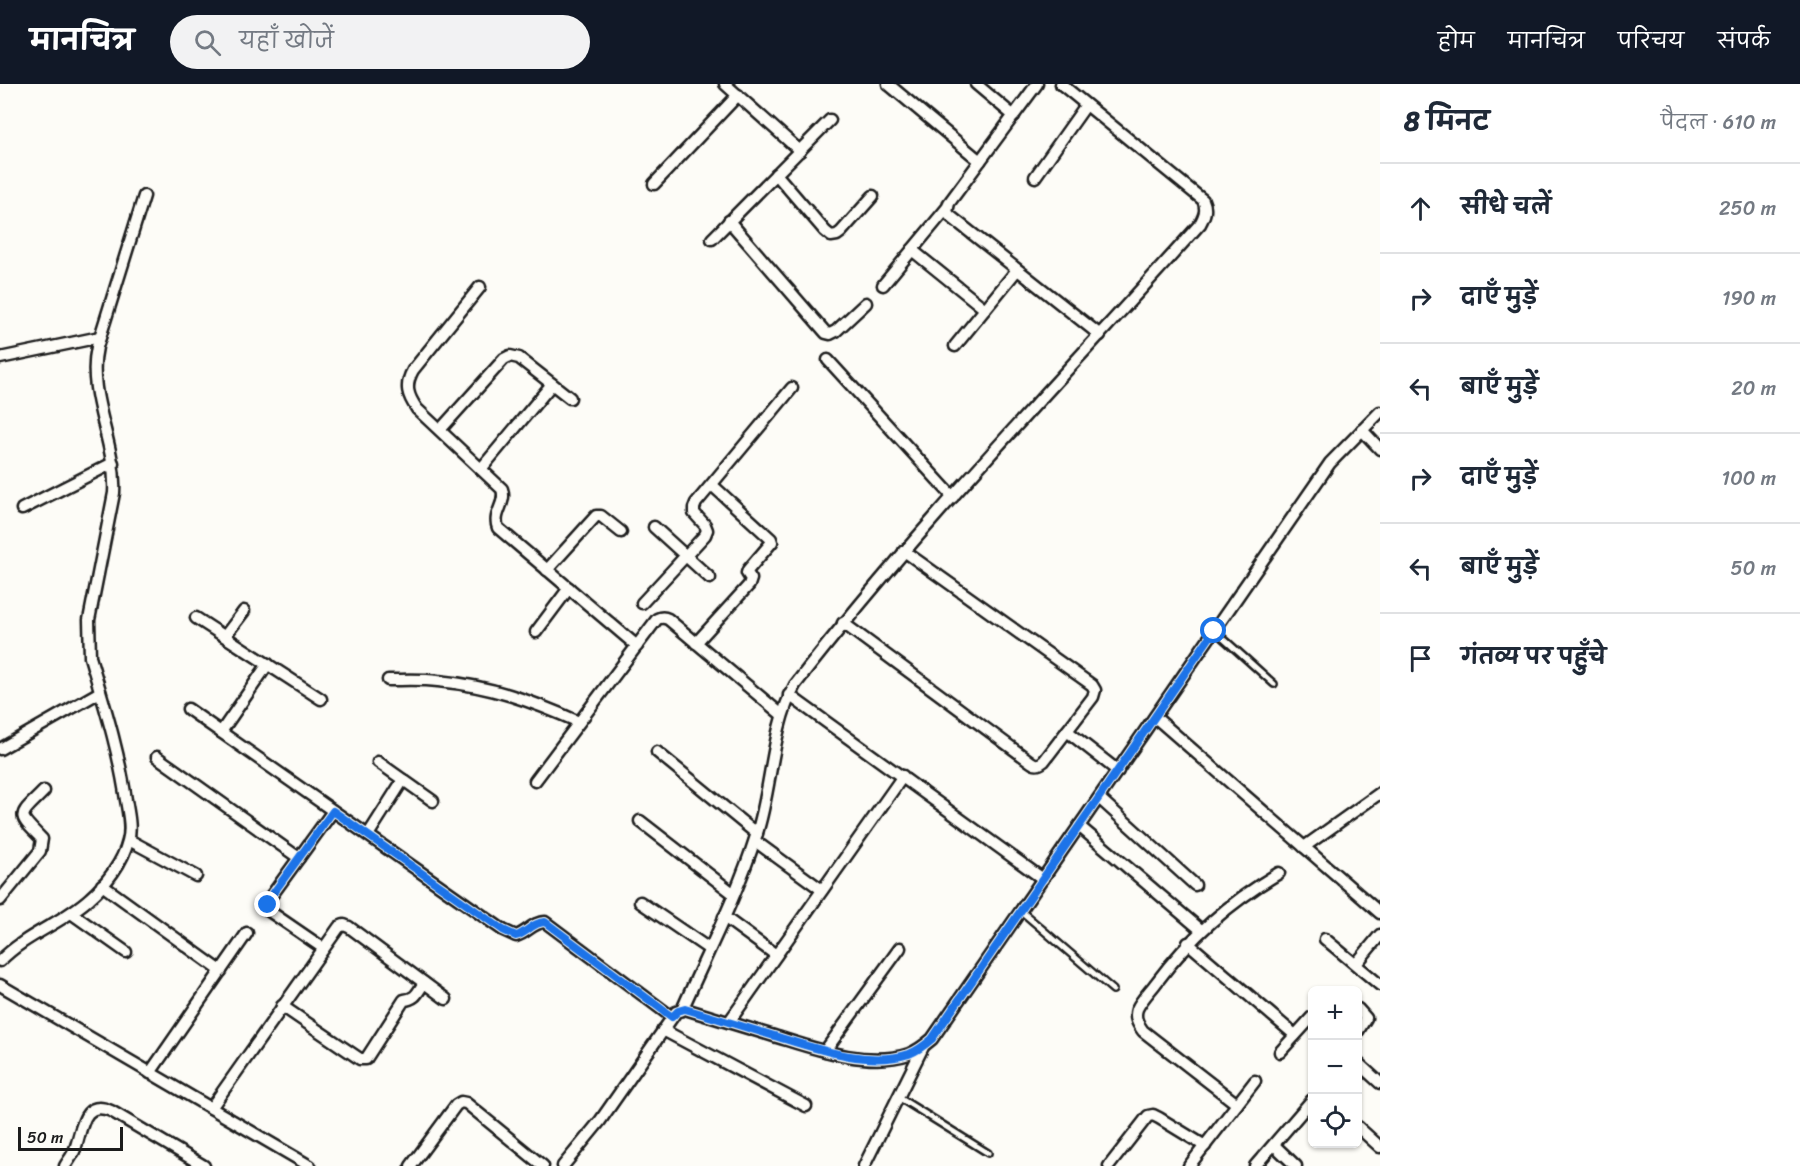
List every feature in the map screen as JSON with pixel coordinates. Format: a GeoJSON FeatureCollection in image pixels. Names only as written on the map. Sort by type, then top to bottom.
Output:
{"type":"FeatureCollection","features":[{"type":"Feature","properties":{"kind":"street"},"geometry":{"type":"LineString","coordinates":[[725,84],[800,151]]}},
{"type":"Feature","properties":{"kind":"street"},"geometry":{"type":"LineString","coordinates":[[888,84],[980,161]]}},
{"type":"Feature","properties":{"kind":"street"},"geometry":{"type":"LineString","coordinates":[[976,84],[1014,116]]}},
{"type":"Feature","properties":{"kind":"street"},"geometry":{"type":"LineString","coordinates":[[883,285],[947,208],[1037,84]]}},
{"type":"Feature","properties":{"kind":"street"},"geometry":{"type":"LineString","coordinates":[[682,1010],[734,894],[756,837],[782,715],[795,685],[843,623],[904,551],[1200,224],[1205,215],[1206,206],[1196,193],[1061,84]]}},
{"type":"Feature","properties":{"kind":"street"},"geometry":{"type":"LineString","coordinates":[[654,184],[738,95]]}},
{"type":"Feature","properties":{"kind":"street"},"geometry":{"type":"LineString","coordinates":[[1035,177],[1086,105]]}},
{"type":"Feature","properties":{"kind":"street"},"geometry":{"type":"LineString","coordinates":[[712,239],[830,120]]}},
{"type":"Feature","properties":{"kind":"street"},"geometry":{"type":"LineString","coordinates":[[776,174],[831,236],[841,232],[873,196]]}},
{"type":"Feature","properties":{"kind":"street"},"geometry":{"type":"LineString","coordinates":[[0,961],[24,940],[71,913],[91,897],[121,858],[129,840],[129,818],[123,776],[90,657],[89,621],[115,478],[93,370],[100,337],[144,196]]}},
{"type":"Feature","properties":{"kind":"street"},"geometry":{"type":"LineString","coordinates":[[947,208],[950,216],[1100,335]]}},
{"type":"Feature","properties":{"kind":"street"},"geometry":{"type":"LineString","coordinates":[[729,221],[826,333],[832,333],[866,303]]}},
{"type":"Feature","properties":{"kind":"street"},"geometry":{"type":"LineString","coordinates":[[912,250],[985,309]]}},
{"type":"Feature","properties":{"kind":"street"},"geometry":{"type":"LineString","coordinates":[[954,346],[1017,270]]}},
{"type":"Feature","properties":{"kind":"street"},"geometry":{"type":"LineString","coordinates":[[480,287],[408,378],[409,398],[417,409],[502,489],[504,502],[497,514],[498,528],[637,646]]}},
{"type":"Feature","properties":{"kind":"street"},"geometry":{"type":"LineString","coordinates":[[0,358],[100,337]]}},
{"type":"Feature","properties":{"kind":"street"},"geometry":{"type":"LineString","coordinates":[[440,430],[504,358],[510,356],[519,358],[570,398]]}},
{"type":"Feature","properties":{"kind":"street"},"geometry":{"type":"LineString","coordinates":[[828,360],[953,497]]}},
{"type":"Feature","properties":{"kind":"street"},"geometry":{"type":"LineString","coordinates":[[481,469],[552,384]]}},
{"type":"Feature","properties":{"kind":"street"},"geometry":{"type":"LineString","coordinates":[[642,603],[705,535],[707,530],[705,525],[694,513],[694,508],[792,388]]}},
{"type":"Feature","properties":{"kind":"street"},"geometry":{"type":"LineString","coordinates":[[563,1166],[600,1121],[676,1012],[685,1009],[825,1051],[869,1058],[889,1058],[909,1054],[932,1039],[1330,463],[1362,430],[1378,419]]}},
{"type":"Feature","properties":{"kind":"street"},"geometry":{"type":"LineString","coordinates":[[1362,430],[1380,449]]}},
{"type":"Feature","properties":{"kind":"street"},"geometry":{"type":"LineString","coordinates":[[22,509],[113,464]]}},
{"type":"Feature","properties":{"kind":"street"},"geometry":{"type":"LineString","coordinates":[[696,643],[749,585],[751,579],[747,573],[748,570],[772,542],[712,485]]}},
{"type":"Feature","properties":{"kind":"street"},"geometry":{"type":"LineString","coordinates":[[547,570],[596,516],[601,516],[621,532]]}},
{"type":"Feature","properties":{"kind":"street"},"geometry":{"type":"LineString","coordinates":[[654,527],[710,578]]}},
{"type":"Feature","properties":{"kind":"street"},"geometry":{"type":"LineString","coordinates":[[843,623],[1035,765],[1044,761],[1093,697],[1095,690],[1092,685],[904,551]]}},
{"type":"Feature","properties":{"kind":"street"},"geometry":{"type":"LineString","coordinates":[[536,632],[569,588]]}},
{"type":"Feature","properties":{"kind":"street"},"geometry":{"type":"LineString","coordinates":[[225,636],[244,611]]}},
{"type":"Feature","properties":{"kind":"street"},"geometry":{"type":"LineString","coordinates":[[535,781],[657,620],[664,617],[782,715]]}},
{"type":"Feature","properties":{"kind":"street"},"geometry":{"type":"LineString","coordinates":[[196,618],[321,699]]}},
{"type":"Feature","properties":{"kind":"street"},"geometry":{"type":"LineString","coordinates":[[221,732],[268,664]]}},
{"type":"Feature","properties":{"kind":"street"},"geometry":{"type":"LineString","coordinates":[[388,680],[437,681],[486,688],[534,702],[579,722]]}},
{"type":"Feature","properties":{"kind":"street"},"geometry":{"type":"LineString","coordinates":[[0,749],[100,692]]}},
{"type":"Feature","properties":{"kind":"street"},"geometry":{"type":"LineString","coordinates":[[789,695],[1043,879]]}},
{"type":"Feature","properties":{"kind":"street"},"geometry":{"type":"LineString","coordinates":[[188,709],[510,934],[516,936],[522,934],[533,925],[545,922],[672,1017]]}},
{"type":"Feature","properties":{"kind":"street"},"geometry":{"type":"LineString","coordinates":[[1155,717],[1380,913]]}},
{"type":"Feature","properties":{"kind":"street"},"geometry":{"type":"LineString","coordinates":[[1067,731],[1118,771]]}},
{"type":"Feature","properties":{"kind":"street"},"geometry":{"type":"LineString","coordinates":[[657,752],[822,890]]}},
{"type":"Feature","properties":{"kind":"street"},"geometry":{"type":"LineString","coordinates":[[157,757],[299,858]]}},
{"type":"Feature","properties":{"kind":"street"},"geometry":{"type":"LineString","coordinates":[[378,762],[433,801]]}},
{"type":"Feature","properties":{"kind":"street"},"geometry":{"type":"LineString","coordinates":[[729,1022],[903,776]]}},
{"type":"Feature","properties":{"kind":"street"},"geometry":{"type":"LineString","coordinates":[[368,835],[403,780]]}},
{"type":"Feature","properties":{"kind":"street"},"geometry":{"type":"LineString","coordinates":[[0,900],[40,851],[42,839],[24,822],[22,817],[44,791]]}},
{"type":"Feature","properties":{"kind":"street"},"geometry":{"type":"LineString","coordinates":[[1304,847],[1380,793]]}},
{"type":"Feature","properties":{"kind":"street"},"geometry":{"type":"LineString","coordinates":[[1099,798],[1195,885]]}},
{"type":"Feature","properties":{"kind":"street"},"geometry":{"type":"LineString","coordinates":[[323,948],[269,911],[268,905],[269,899],[333,811]]}},
{"type":"Feature","properties":{"kind":"street"},"geometry":{"type":"LineString","coordinates":[[640,821],[734,894]]}},
{"type":"Feature","properties":{"kind":"street"},"geometry":{"type":"LineString","coordinates":[[1079,826],[1202,930]]}},
{"type":"Feature","properties":{"kind":"street"},"geometry":{"type":"LineString","coordinates":[[129,840],[196,876]]}},
{"type":"Feature","properties":{"kind":"street"},"geometry":{"type":"LineString","coordinates":[[1238,1104],[1143,1031],[1138,1024],[1137,1010],[1188,944],[1202,930],[1226,908],[1279,873]]}},
{"type":"Feature","properties":{"kind":"street"},"geometry":{"type":"LineString","coordinates":[[102,885],[221,971]]}},
{"type":"Feature","properties":{"kind":"street"},"geometry":{"type":"LineString","coordinates":[[640,902],[709,949]]}},
{"type":"Feature","properties":{"kind":"street"},"geometry":{"type":"LineString","coordinates":[[71,913],[126,952]]}},
{"type":"Feature","properties":{"kind":"street"},"geometry":{"type":"LineString","coordinates":[[724,917],[776,955]]}},
{"type":"Feature","properties":{"kind":"street"},"geometry":{"type":"LineString","coordinates":[[211,1108],[339,927],[344,925],[446,999]]}},
{"type":"Feature","properties":{"kind":"street"},"geometry":{"type":"LineString","coordinates":[[150,1073],[248,933]]}},
{"type":"Feature","properties":{"kind":"street"},"geometry":{"type":"LineString","coordinates":[[1356,964],[1380,935]]}},
{"type":"Feature","properties":{"kind":"street"},"geometry":{"type":"LineString","coordinates":[[1325,939],[1380,985]]}},
{"type":"Feature","properties":{"kind":"street"},"geometry":{"type":"LineString","coordinates":[[1188,944],[1295,1035]]}},
{"type":"Feature","properties":{"kind":"street"},"geometry":{"type":"LineString","coordinates":[[825,1051],[900,948]]}},
{"type":"Feature","properties":{"kind":"street"},"geometry":{"type":"LineString","coordinates":[[282,1006],[360,1059],[366,1059],[404,1000],[414,998],[424,983]]}},
{"type":"Feature","properties":{"kind":"street"},"geometry":{"type":"LineString","coordinates":[[0,985],[310,1166]]}},
{"type":"Feature","properties":{"kind":"street"},"geometry":{"type":"LineString","coordinates":[[1280,1052],[1308,1024]]}},
{"type":"Feature","properties":{"kind":"street"},"geometry":{"type":"LineString","coordinates":[[663,1030],[806,1106]]}},
{"type":"Feature","properties":{"kind":"street"},"geometry":{"type":"LineString","coordinates":[[864,1166],[923,1047]]}},
{"type":"Feature","properties":{"kind":"street"},"geometry":{"type":"LineString","coordinates":[[1362,1067],[1380,1083]]}},
{"type":"Feature","properties":{"kind":"street"},"geometry":{"type":"LineString","coordinates":[[1189,1166],[1255,1082]]}},
{"type":"Feature","properties":{"kind":"street"},"geometry":{"type":"LineString","coordinates":[[411,1166],[456,1105],[461,1102],[466,1103],[543,1166]]}},
{"type":"Feature","properties":{"kind":"street"},"geometry":{"type":"LineString","coordinates":[[1255,1166],[1308,1105]]}},
{"type":"Feature","properties":{"kind":"street"},"geometry":{"type":"LineString","coordinates":[[65,1166],[74,1153],[81,1125],[90,1110],[96,1107],[104,1107],[204,1166]]}},
{"type":"Feature","properties":{"kind":"street"},"geometry":{"type":"LineString","coordinates":[[1109,1166],[1148,1116],[1153,1115],[1159,1118],[1205,1146]]}},
{"type":"Feature","properties":{"kind":"street"},"geometry":{"type":"LineString","coordinates":[[1362,1131],[1380,1148]]}},
{"type":"Feature","properties":{"kind":"street"},"geometry":{"type":"LineString","coordinates":[[1274,1145],[1296,1166]]}},
{"type":"Feature","properties":{"kind":"lane"},"geometry":{"type":"LineString","coordinates":[[1214,631],[1274,684]]}},
{"type":"Feature","properties":{"kind":"lane"},"geometry":{"type":"LineString","coordinates":[[1021,910],[1113,990]]}},
{"type":"Feature","properties":{"kind":"lane"},"geometry":{"type":"LineString","coordinates":[[898,1097],[988,1153]]}},
{"type":"Feature","properties":{"kind":"route"},"geometry":{"type":"LineString","coordinates":[[268,905],[269,899],[333,811],[510,934],[516,936],[522,934],[533,925],[545,922],[672,1017],[676,1012],[685,1009],[825,1051],[849,1056],[889,1058],[909,1054],[932,1039],[1214,631]]}}]}
